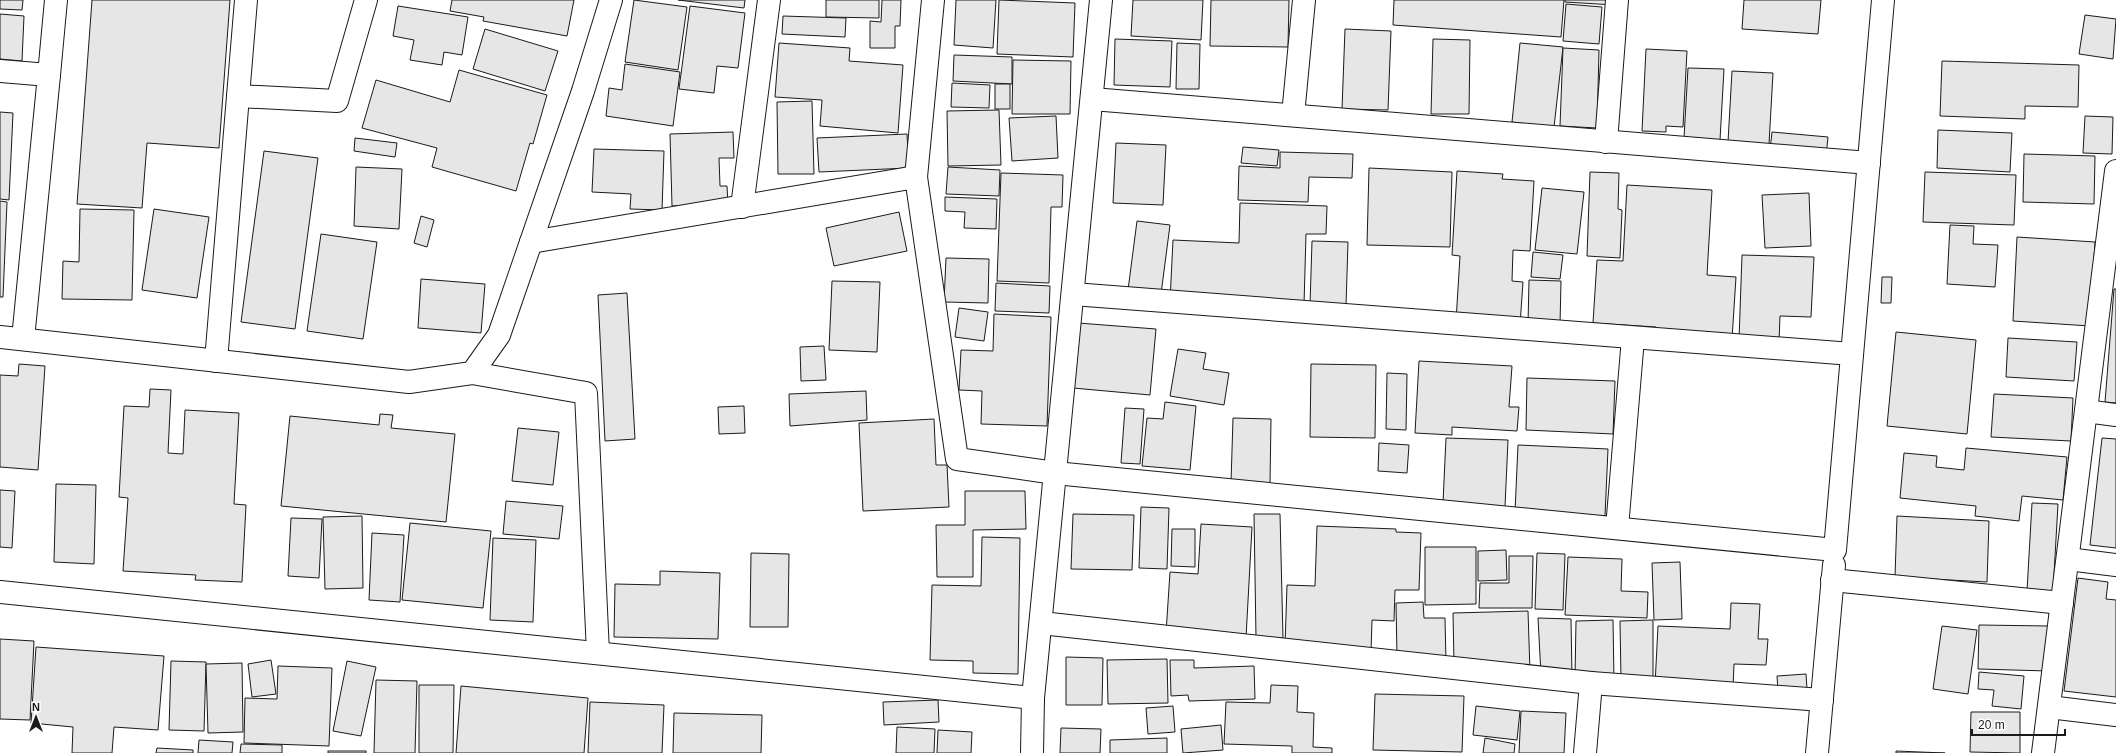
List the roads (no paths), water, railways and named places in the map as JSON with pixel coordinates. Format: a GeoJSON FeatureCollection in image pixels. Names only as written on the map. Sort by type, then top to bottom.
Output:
{"type":"FeatureCollection","features":[{"type":"Feature","properties":{"kind":"street"},"geometry":{"type":"LineString","coordinates":[[23,339],[56,0]]}},
{"type":"Feature","properties":{"kind":"street"},"geometry":{"type":"LineString","coordinates":[[216,361],[246,0]]}},
{"type":"Feature","properties":{"kind":"street"},"geometry":{"type":"LineString","coordinates":[[238,96],[337,101],[366,0]]}},
{"type":"Feature","properties":{"kind":"street"},"geometry":{"type":"LineString","coordinates":[[472,373],[499,335],[583,91],[611,0]]}},
{"type":"Feature","properties":{"kind":"street"},"geometry":{"type":"LineString","coordinates":[[742,207],[769,0]]}},
{"type":"Feature","properties":{"kind":"street"},"geometry":{"type":"LineString","coordinates":[[933,0],[916,177],[957,459],[1055,473],[1835,550]]}},
{"type":"Feature","properties":{"kind":"street"},"geometry":{"type":"LineString","coordinates":[[1032,753],[1034,698],[1101,0]]}},
{"type":"Feature","properties":{"kind":"street"},"geometry":{"type":"LineString","coordinates":[[1293,115],[1304,0]]}},
{"type":"Feature","properties":{"kind":"street"},"geometry":{"type":"LineString","coordinates":[[1606,142],[1618,0]]}},
{"type":"Feature","properties":{"kind":"street"},"geometry":{"type":"LineString","coordinates":[[1817,753],[1883,0]]}},
{"type":"Feature","properties":{"kind":"street"},"geometry":{"type":"LineString","coordinates":[[0,71],[49,75]]}},
{"type":"Feature","properties":{"kind":"street"},"geometry":{"type":"LineString","coordinates":[[1092,99],[1869,163]]}},
{"type":"Feature","properties":{"kind":"street"},"geometry":{"type":"LineString","coordinates":[[2043,753],[2086,411],[2110,268],[2116,171]]}},
{"type":"Feature","properties":{"kind":"street"},"geometry":{"type":"LineString","coordinates":[[532,242],[916,177]]}},
{"type":"Feature","properties":{"kind":"street"},"geometry":{"type":"LineString","coordinates":[[1073,294],[1852,354]]}},
{"type":"Feature","properties":{"kind":"street"},"geometry":{"type":"LineString","coordinates":[[0,337],[409,382],[472,373],[586,393],[598,653]]}},
{"type":"Feature","properties":{"kind":"street"},"geometry":{"type":"LineString","coordinates":[[1617,528],[1634,338]]}},
{"type":"Feature","properties":{"kind":"street"},"geometry":{"type":"LineString","coordinates":[[2086,411],[2116,415]]}},
{"type":"Feature","properties":{"kind":"street"},"geometry":{"type":"LineString","coordinates":[[2068,559],[2116,565]]}},
{"type":"Feature","properties":{"kind":"street"},"geometry":{"type":"LineString","coordinates":[[1832,580],[2062,603]]}},
{"type":"Feature","properties":{"kind":"street"},"geometry":{"type":"LineString","coordinates":[[0,592],[1034,698]]}},
{"type":"Feature","properties":{"kind":"street"},"geometry":{"type":"LineString","coordinates":[[1041,623],[1592,683],[1822,700]]}},
{"type":"Feature","properties":{"kind":"street"},"geometry":{"type":"LineString","coordinates":[[1585,753],[1592,683]]}},
{"type":"Feature","properties":{"kind":"street"},"geometry":{"type":"LineString","coordinates":[[2049,707],[2116,715]]}}]}
